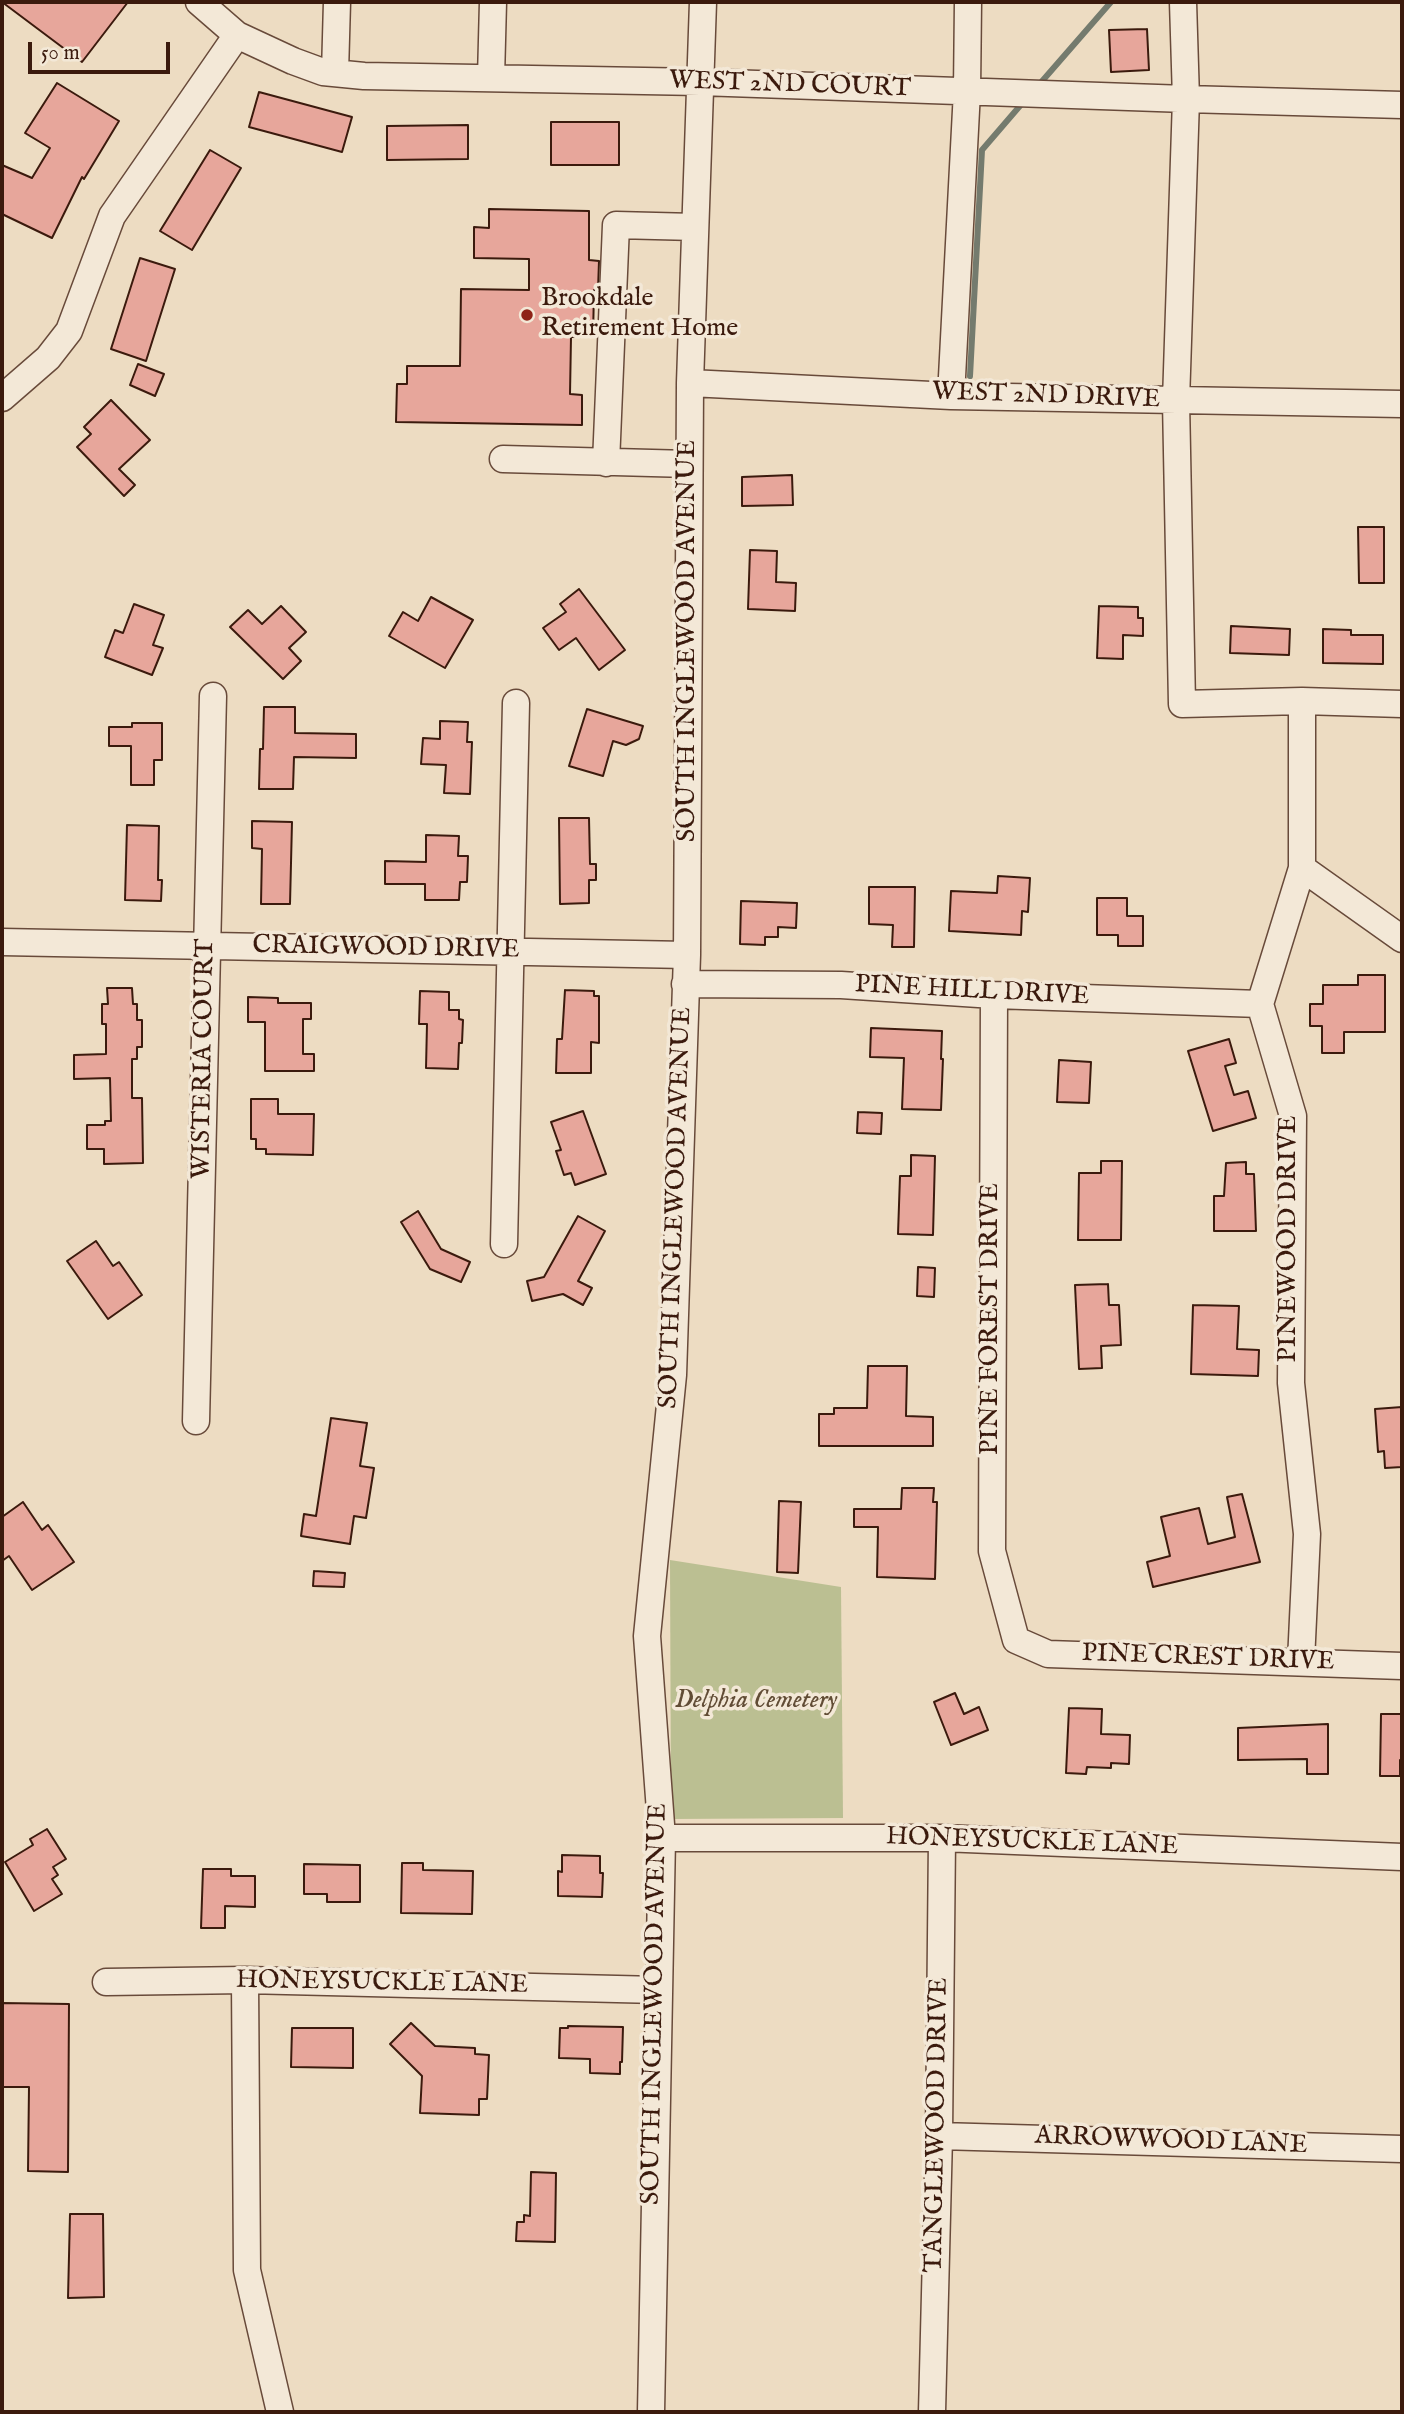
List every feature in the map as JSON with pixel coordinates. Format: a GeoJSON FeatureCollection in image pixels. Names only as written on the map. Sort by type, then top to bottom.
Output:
{"type":"FeatureCollection","features":[{"type":"Feature","properties":{"kind":"street","name":"WEST 2ND COURT"},"geometry":{"type":"LineString","coordinates":[[199,2],[237,35],[293,61],[323,72],[364,76],[700,82],[1402,105]]}},
{"type":"Feature","properties":{"kind":"street"},"geometry":{"type":"LineString","coordinates":[[335,73],[337,2]]}},
{"type":"Feature","properties":{"kind":"street"},"geometry":{"type":"LineString","coordinates":[[491,78],[493,2]]}},
{"type":"Feature","properties":{"kind":"street","name":"SOUTH INGLEWOOD AVENUE"},"geometry":{"type":"LineString","coordinates":[[651,2412],[662,1838],[646,1636],[673,1375],[687,954],[690,383],[703,2]]}},
{"type":"Feature","properties":{"kind":"street"},"geometry":{"type":"LineString","coordinates":[[951,396],[967,91],[968,2]]}},
{"type":"Feature","properties":{"kind":"street"},"geometry":{"type":"LineString","coordinates":[[1183,2],[1186,99],[1176,401],[1182,704],[1302,701],[1402,704]]}},
{"type":"Feature","properties":{"kind":"street"},"geometry":{"type":"LineString","coordinates":[[2,398],[48,358],[69,331],[112,216],[237,35]]}},
{"type":"Feature","properties":{"kind":"street"},"geometry":{"type":"LineString","coordinates":[[606,463],[617,225],[695,227]]}},
{"type":"Feature","properties":{"kind":"street","name":"WEST 2ND DRIVE"},"geometry":{"type":"LineString","coordinates":[[690,383],[951,396],[1402,404]]}},
{"type":"Feature","properties":{"kind":"street"},"geometry":{"type":"LineString","coordinates":[[503,459],[689,464]]}},
{"type":"Feature","properties":{"kind":"street","name":"WISTERIA COURT"},"geometry":{"type":"LineString","coordinates":[[196,1422],[213,696]]}},
{"type":"Feature","properties":{"kind":"street"},"geometry":{"type":"LineString","coordinates":[[1260,1004],[1302,868],[1302,701]]}},
{"type":"Feature","properties":{"kind":"street"},"geometry":{"type":"LineString","coordinates":[[505,1244],[516,703]]}},
{"type":"Feature","properties":{"kind":"street"},"geometry":{"type":"LineString","coordinates":[[1302,868],[1402,939]]}},
{"type":"Feature","properties":{"kind":"street","name":"CRAIGWOOD DRIVE"},"geometry":{"type":"LineString","coordinates":[[2,942],[687,954]]}},
{"type":"Feature","properties":{"kind":"street","name":"PINE HILL DRIVE"},"geometry":{"type":"LineString","coordinates":[[685,984],[841,985],[994,995],[1260,1004]]}},
{"type":"Feature","properties":{"kind":"street","name":"PINE FOREST DRIVE"},"geometry":{"type":"LineString","coordinates":[[994,995],[992,1551],[1016,1640]]}},
{"type":"Feature","properties":{"kind":"street","name":"PINEWOOD DRIVE"},"geometry":{"type":"LineString","coordinates":[[1260,1004],[1293,1116],[1291,1383],[1307,1534],[1301,1661]]}},
{"type":"Feature","properties":{"kind":"street","name":"PINE CREST DRIVE"},"geometry":{"type":"LineString","coordinates":[[1016,1640],[1048,1654],[1402,1666]]}},
{"type":"Feature","properties":{"kind":"street","name":"HONEYSUCKLE LANE"},"geometry":{"type":"LineString","coordinates":[[662,1838],[942,1839],[1402,1857]]}},
{"type":"Feature","properties":{"kind":"street","name":"TANGLEWOOD DRIVE"},"geometry":{"type":"LineString","coordinates":[[932,2412],[939,2136],[942,1839]]}},
{"type":"Feature","properties":{"kind":"street"},"geometry":{"type":"LineString","coordinates":[[245,1980],[247,2270],[280,2412]]}},
{"type":"Feature","properties":{"kind":"street","name":"HONEYSUCKLE LANE"},"geometry":{"type":"LineString","coordinates":[[106,1982],[245,1980],[658,1990]]}},
{"type":"Feature","properties":{"kind":"street","name":"ARROWWOOD LANE"},"geometry":{"type":"LineString","coordinates":[[939,2136],[1402,2149]]}},
{"type":"Feature","properties":{"kind":"green space","name":"Delphia Cemetery"},"geometry":{"type":"Polygon","coordinates":[[[670,1560],[841,1587],[843,1818],[671,1819],[670,1560]]]}},
{"type":"Feature","properties":{"kind":"building"},"geometry":{"type":"Polygon","coordinates":[[[2,2],[128,2],[82,62],[2,2]]]}},
{"type":"Feature","properties":{"kind":"building"},"geometry":{"type":"Polygon","coordinates":[[[1147,29],[1149,70],[1111,72],[1109,30],[1147,29]]]}},
{"type":"Feature","properties":{"kind":"building"},"geometry":{"type":"Polygon","coordinates":[[[57,83],[119,121],[84,179],[82,177],[52,238],[2,214],[2,165],[32,178],[50,148],[25,133],[57,83]]]}},
{"type":"Feature","properties":{"kind":"building"},"geometry":{"type":"Polygon","coordinates":[[[259,92],[352,117],[342,152],[249,127],[259,92]]]}},
{"type":"Feature","properties":{"kind":"building"},"geometry":{"type":"Polygon","coordinates":[[[551,122],[619,122],[619,165],[551,165],[551,122]]]}},
{"type":"Feature","properties":{"kind":"building"},"geometry":{"type":"Polygon","coordinates":[[[468,125],[468,159],[387,160],[387,126],[468,125]]]}},
{"type":"Feature","properties":{"kind":"building"},"geometry":{"type":"Polygon","coordinates":[[[210,150],[241,168],[192,250],[160,231],[210,150]]]}},
{"type":"Feature","properties":{"kind":"building","name":"Brookdale Retirement Home"},"geometry":{"type":"Polygon","coordinates":[[[489,209],[589,211],[589,260],[599,261],[598,290],[594,290],[593,337],[571,337],[570,394],[582,395],[582,425],[396,422],[397,384],[407,384],[407,366],[460,366],[461,289],[529,290],[529,259],[474,258],[474,227],[489,228],[489,209]]]}},
{"type":"Feature","properties":{"kind":"building"},"geometry":{"type":"Polygon","coordinates":[[[140,258],[175,269],[146,361],[111,349],[140,258]]]}},
{"type":"Feature","properties":{"kind":"building"},"geometry":{"type":"Polygon","coordinates":[[[138,364],[164,374],[155,396],[130,385],[138,364]]]}},
{"type":"Feature","properties":{"kind":"building"},"geometry":{"type":"Polygon","coordinates":[[[111,400],[150,440],[119,469],[135,485],[124,496],[77,447],[91,434],[84,427],[111,400]]]}},
{"type":"Feature","properties":{"kind":"building"},"geometry":{"type":"Polygon","coordinates":[[[792,475],[793,505],[742,506],[742,477],[792,475]]]}},
{"type":"Feature","properties":{"kind":"building"},"geometry":{"type":"Polygon","coordinates":[[[1358,527],[1384,527],[1384,583],[1359,583],[1358,527]]]}},
{"type":"Feature","properties":{"kind":"building"},"geometry":{"type":"Polygon","coordinates":[[[750,550],[777,551],[776,582],[796,583],[795,611],[748,609],[750,550]]]}},
{"type":"Feature","properties":{"kind":"building"},"geometry":{"type":"Polygon","coordinates":[[[579,589],[625,650],[599,670],[576,638],[559,650],[543,628],[566,612],[560,604],[579,589]]]}},
{"type":"Feature","properties":{"kind":"building"},"geometry":{"type":"Polygon","coordinates":[[[431,597],[473,620],[445,668],[389,636],[403,612],[418,621],[431,597]]]}},
{"type":"Feature","properties":{"kind":"building"},"geometry":{"type":"Polygon","coordinates":[[[134,604],[164,615],[153,645],[163,648],[152,675],[105,657],[115,630],[123,633],[134,604]]]}},
{"type":"Feature","properties":{"kind":"building"},"geometry":{"type":"Polygon","coordinates":[[[281,606],[306,632],[289,648],[301,661],[283,679],[230,627],[248,610],[262,624],[281,606]]]}},
{"type":"Feature","properties":{"kind":"building"},"geometry":{"type":"Polygon","coordinates":[[[1099,606],[1138,607],[1138,618],[1143,618],[1143,636],[1123,635],[1123,659],[1097,658],[1099,606]]]}},
{"type":"Feature","properties":{"kind":"building"},"geometry":{"type":"Polygon","coordinates":[[[1231,626],[1290,629],[1289,655],[1230,653],[1231,626]]]}},
{"type":"Feature","properties":{"kind":"building"},"geometry":{"type":"Polygon","coordinates":[[[1323,629],[1351,630],[1351,635],[1383,635],[1383,664],[1323,663],[1323,629]]]}},
{"type":"Feature","properties":{"kind":"building"},"geometry":{"type":"Polygon","coordinates":[[[264,707],[295,707],[295,733],[356,734],[356,758],[294,757],[293,789],[259,789],[264,707]]]}},
{"type":"Feature","properties":{"kind":"building"},"geometry":{"type":"Polygon","coordinates":[[[587,709],[643,726],[639,739],[626,745],[613,741],[603,776],[569,766],[587,709]]]}},
{"type":"Feature","properties":{"kind":"building"},"geometry":{"type":"Polygon","coordinates":[[[440,721],[468,722],[467,742],[472,742],[470,794],[444,793],[446,765],[421,764],[423,738],[440,739],[440,721]]]}},
{"type":"Feature","properties":{"kind":"building"},"geometry":{"type":"Polygon","coordinates":[[[132,723],[162,723],[162,760],[154,760],[154,785],[131,785],[131,746],[109,746],[109,727],[132,727],[132,723]]]}},
{"type":"Feature","properties":{"kind":"building"},"geometry":{"type":"Polygon","coordinates":[[[559,818],[589,818],[590,864],[596,864],[596,880],[589,880],[589,903],[560,904],[559,818]]]}},
{"type":"Feature","properties":{"kind":"building"},"geometry":{"type":"Polygon","coordinates":[[[252,821],[292,822],[290,904],[261,904],[262,849],[252,848],[252,821]]]}},
{"type":"Feature","properties":{"kind":"building"},"geometry":{"type":"Polygon","coordinates":[[[127,825],[159,826],[158,880],[162,880],[161,901],[125,900],[127,825]]]}},
{"type":"Feature","properties":{"kind":"building"},"geometry":{"type":"Polygon","coordinates":[[[426,835],[459,836],[458,856],[468,856],[467,882],[460,882],[459,900],[425,900],[425,884],[385,884],[385,861],[426,862],[426,835]]]}},
{"type":"Feature","properties":{"kind":"building"},"geometry":{"type":"Polygon","coordinates":[[[998,876],[1030,878],[1028,912],[1022,911],[1021,935],[949,931],[951,891],[997,893],[998,876]]]}},
{"type":"Feature","properties":{"kind":"building"},"geometry":{"type":"Polygon","coordinates":[[[869,887],[915,887],[914,947],[892,947],[893,925],[869,924],[869,887]]]}},
{"type":"Feature","properties":{"kind":"building"},"geometry":{"type":"Polygon","coordinates":[[[1097,898],[1127,898],[1127,916],[1143,916],[1143,946],[1118,946],[1118,935],[1097,935],[1097,898]]]}},
{"type":"Feature","properties":{"kind":"building"},"geometry":{"type":"Polygon","coordinates":[[[741,901],[797,903],[796,928],[778,927],[778,937],[765,937],[765,945],[740,944],[741,901]]]}},
{"type":"Feature","properties":{"kind":"building"},"geometry":{"type":"Polygon","coordinates":[[[1358,975],[1385,975],[1385,1032],[1344,1032],[1344,1053],[1322,1053],[1322,1026],[1310,1026],[1310,1004],[1323,1004],[1323,985],[1358,985],[1358,975]]]}},
{"type":"Feature","properties":{"kind":"building"},"geometry":{"type":"Polygon","coordinates":[[[107,988],[132,988],[133,1004],[137,1004],[137,1020],[142,1020],[142,1047],[137,1047],[137,1059],[132,1059],[132,1098],[142,1098],[143,1163],[104,1164],[104,1149],[87,1149],[87,1125],[105,1125],[105,1121],[111,1121],[110,1078],[74,1079],[74,1055],[106,1054],[106,1024],[102,1024],[102,1004],[108,1004],[107,988]]]}},
{"type":"Feature","properties":{"kind":"building"},"geometry":{"type":"Polygon","coordinates":[[[565,990],[594,991],[594,996],[599,996],[599,1043],[591,1042],[591,1073],[556,1073],[557,1039],[562,1039],[565,990]]]}},
{"type":"Feature","properties":{"kind":"building"},"geometry":{"type":"Polygon","coordinates":[[[420,991],[449,992],[449,1010],[459,1010],[459,1019],[463,1020],[458,1069],[426,1068],[427,1024],[419,1024],[420,991]]]}},
{"type":"Feature","properties":{"kind":"building"},"geometry":{"type":"Polygon","coordinates":[[[248,997],[278,998],[278,1003],[311,1003],[311,1019],[303,1019],[303,1054],[314,1054],[314,1071],[265,1071],[265,1022],[248,1022],[248,997]]]}},
{"type":"Feature","properties":{"kind":"building"},"geometry":{"type":"Polygon","coordinates":[[[871,1028],[942,1031],[941,1110],[902,1109],[904,1058],[870,1057],[871,1028]]]}},
{"type":"Feature","properties":{"kind":"building"},"geometry":{"type":"Polygon","coordinates":[[[1229,1039],[1236,1063],[1225,1066],[1234,1095],[1248,1091],[1256,1118],[1213,1131],[1188,1051],[1229,1039]]]}},
{"type":"Feature","properties":{"kind":"building"},"geometry":{"type":"Polygon","coordinates":[[[1059,1060],[1091,1062],[1089,1103],[1057,1102],[1059,1060]]]}},
{"type":"Feature","properties":{"kind":"building"},"geometry":{"type":"Polygon","coordinates":[[[251,1099],[278,1099],[278,1114],[314,1114],[313,1155],[266,1154],[266,1149],[256,1149],[256,1139],[251,1139],[251,1099]]]}},
{"type":"Feature","properties":{"kind":"building"},"geometry":{"type":"Polygon","coordinates":[[[583,1111],[606,1174],[575,1185],[571,1173],[564,1175],[556,1151],[561,1150],[551,1122],[583,1111]]]}},
{"type":"Feature","properties":{"kind":"building"},"geometry":{"type":"Polygon","coordinates":[[[858,1112],[882,1113],[881,1134],[857,1133],[858,1112]]]}},
{"type":"Feature","properties":{"kind":"building"},"geometry":{"type":"Polygon","coordinates":[[[911,1155],[935,1156],[933,1235],[898,1234],[900,1176],[911,1176],[911,1155]]]}},
{"type":"Feature","properties":{"kind":"building"},"geometry":{"type":"Polygon","coordinates":[[[1101,1161],[1122,1161],[1121,1240],[1078,1240],[1079,1173],[1101,1173],[1101,1161]]]}},
{"type":"Feature","properties":{"kind":"building"},"geometry":{"type":"Polygon","coordinates":[[[1246,1162],[1246,1174],[1254,1174],[1256,1231],[1214,1231],[1214,1196],[1224,1196],[1226,1163],[1246,1162]]]}},
{"type":"Feature","properties":{"kind":"building"},"geometry":{"type":"Polygon","coordinates":[[[418,1211],[441,1249],[470,1262],[461,1282],[430,1269],[401,1222],[418,1211]]]}},
{"type":"Feature","properties":{"kind":"building"},"geometry":{"type":"Polygon","coordinates":[[[578,1216],[605,1231],[578,1281],[592,1288],[583,1305],[563,1294],[532,1301],[527,1281],[544,1277],[578,1216]]]}},
{"type":"Feature","properties":{"kind":"building"},"geometry":{"type":"Polygon","coordinates":[[[96,1241],[113,1266],[119,1262],[142,1295],[108,1319],[67,1261],[96,1241]]]}},
{"type":"Feature","properties":{"kind":"building"},"geometry":{"type":"Polygon","coordinates":[[[918,1267],[935,1268],[934,1297],[917,1296],[918,1267]]]}},
{"type":"Feature","properties":{"kind":"building"},"geometry":{"type":"Polygon","coordinates":[[[1108,1284],[1109,1305],[1119,1305],[1121,1345],[1101,1346],[1102,1368],[1079,1369],[1075,1285],[1108,1284]]]}},
{"type":"Feature","properties":{"kind":"building"},"geometry":{"type":"Polygon","coordinates":[[[1193,1305],[1239,1306],[1237,1349],[1259,1350],[1258,1376],[1191,1374],[1193,1305]]]}},
{"type":"Feature","properties":{"kind":"building"},"geometry":{"type":"Polygon","coordinates":[[[868,1366],[907,1366],[906,1416],[933,1417],[933,1446],[819,1446],[819,1414],[834,1414],[834,1408],[867,1408],[868,1366]]]}},
{"type":"Feature","properties":{"kind":"building"},"geometry":{"type":"Polygon","coordinates":[[[1402,1407],[1402,1467],[1385,1468],[1384,1451],[1378,1452],[1375,1409],[1402,1407]]]}},
{"type":"Feature","properties":{"kind":"building"},"geometry":{"type":"Polygon","coordinates":[[[331,1418],[367,1423],[360,1466],[374,1468],[366,1518],[354,1516],[350,1544],[301,1536],[304,1514],[316,1516],[331,1418]]]}},
{"type":"Feature","properties":{"kind":"building"},"geometry":{"type":"Polygon","coordinates":[[[902,1488],[934,1488],[933,1502],[937,1502],[935,1579],[877,1577],[878,1527],[854,1527],[854,1509],[901,1509],[902,1488]]]}},
{"type":"Feature","properties":{"kind":"building"},"geometry":{"type":"Polygon","coordinates":[[[1242,1494],[1260,1562],[1153,1587],[1147,1562],[1170,1556],[1161,1517],[1199,1508],[1208,1544],[1235,1537],[1227,1497],[1242,1494]]]}},
{"type":"Feature","properties":{"kind":"building"},"geometry":{"type":"Polygon","coordinates":[[[779,1501],[801,1502],[798,1573],[777,1572],[779,1501]]]}},
{"type":"Feature","properties":{"kind":"building"},"geometry":{"type":"Polygon","coordinates":[[[23,1502],[42,1530],[48,1525],[74,1562],[32,1590],[9,1556],[2,1561],[2,1517],[23,1502]]]}},
{"type":"Feature","properties":{"kind":"building"},"geometry":{"type":"Polygon","coordinates":[[[314,1571],[345,1573],[344,1587],[313,1586],[314,1571]]]}},
{"type":"Feature","properties":{"kind":"building"},"geometry":{"type":"Polygon","coordinates":[[[955,1693],[964,1714],[979,1707],[988,1730],[951,1745],[934,1702],[955,1693]]]}},
{"type":"Feature","properties":{"kind":"building"},"geometry":{"type":"Polygon","coordinates":[[[1069,1708],[1102,1709],[1101,1734],[1130,1735],[1129,1764],[1111,1763],[1111,1768],[1087,1767],[1086,1774],[1066,1773],[1069,1708]]]}},
{"type":"Feature","properties":{"kind":"building"},"geometry":{"type":"Polygon","coordinates":[[[1381,1714],[1402,1714],[1400,1776],[1380,1776],[1381,1714]]]}},
{"type":"Feature","properties":{"kind":"building"},"geometry":{"type":"Polygon","coordinates":[[[1328,1724],[1328,1774],[1307,1774],[1307,1759],[1238,1760],[1238,1728],[1328,1724]]]}},
{"type":"Feature","properties":{"kind":"building"},"geometry":{"type":"Polygon","coordinates":[[[47,1829],[66,1859],[53,1867],[58,1875],[52,1879],[62,1894],[34,1911],[5,1862],[33,1845],[30,1839],[47,1829]]]}},
{"type":"Feature","properties":{"kind":"building"},"geometry":{"type":"Polygon","coordinates":[[[562,1855],[600,1856],[600,1873],[603,1873],[602,1897],[558,1896],[558,1871],[562,1872],[562,1855]]]}},
{"type":"Feature","properties":{"kind":"building"},"geometry":{"type":"Polygon","coordinates":[[[402,1863],[423,1863],[423,1870],[473,1871],[472,1914],[401,1913],[402,1863]]]}},
{"type":"Feature","properties":{"kind":"building"},"geometry":{"type":"Polygon","coordinates":[[[304,1864],[360,1865],[360,1902],[327,1902],[327,1894],[304,1894],[304,1864]]]}},
{"type":"Feature","properties":{"kind":"building"},"geometry":{"type":"Polygon","coordinates":[[[203,1869],[231,1869],[231,1876],[255,1876],[255,1907],[225,1906],[225,1928],[201,1928],[203,1869]]]}},
{"type":"Feature","properties":{"kind":"building"},"geometry":{"type":"Polygon","coordinates":[[[2,2003],[69,2004],[68,2172],[28,2171],[29,2087],[2,2087],[2,2003]]]}},
{"type":"Feature","properties":{"kind":"building"},"geometry":{"type":"Polygon","coordinates":[[[411,2023],[435,2046],[475,2048],[475,2054],[489,2055],[487,2099],[479,2099],[479,2115],[420,2113],[422,2076],[390,2044],[411,2023]]]}},
{"type":"Feature","properties":{"kind":"building"},"geometry":{"type":"Polygon","coordinates":[[[623,2027],[620,2074],[590,2073],[590,2059],[559,2058],[560,2028],[623,2027]]]}},
{"type":"Feature","properties":{"kind":"building"},"geometry":{"type":"Polygon","coordinates":[[[292,2028],[353,2028],[353,2068],[291,2067],[292,2028]]]}},
{"type":"Feature","properties":{"kind":"building"},"geometry":{"type":"Polygon","coordinates":[[[531,2172],[556,2173],[555,2242],[516,2241],[517,2222],[524,2222],[524,2215],[530,2216],[531,2172]]]}},
{"type":"Feature","properties":{"kind":"building"},"geometry":{"type":"Polygon","coordinates":[[[70,2214],[103,2214],[104,2297],[68,2298],[70,2214]]]}},
{"type":"Feature","properties":{"kind":"waterway"},"geometry":{"type":"LineString","coordinates":[[1037,87],[1111,2]]}},
{"type":"Feature","properties":{"kind":"waterway"},"geometry":{"type":"LineString","coordinates":[[970,376],[982,150],[1025,100]]}},
{"type":"Feature","properties":{"kind":"place","name":"Brookdale Retirement Home"},"geometry":{"type":"Point","coordinates":[527,315]}}]}
